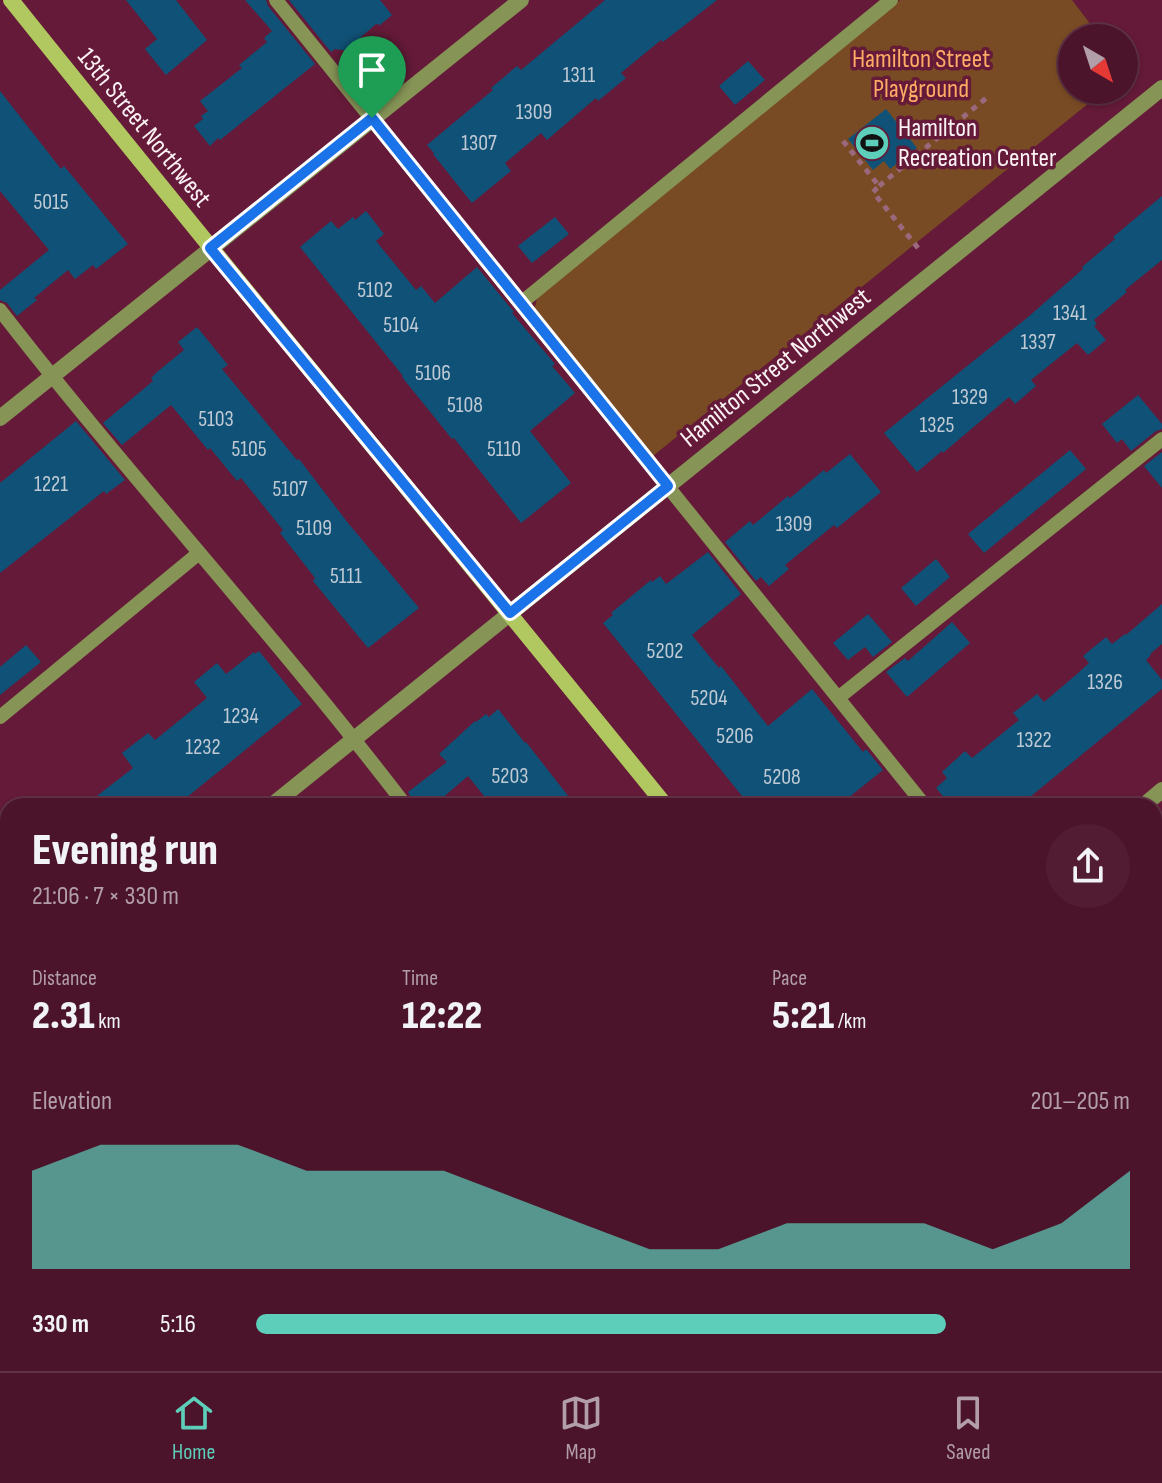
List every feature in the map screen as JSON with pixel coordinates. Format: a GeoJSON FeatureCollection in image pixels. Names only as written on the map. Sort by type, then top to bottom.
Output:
{"type":"FeatureCollection","features":[{"type":"Feature","properties":{"kind":"street","name":"13th Street Northwest"},"geometry":{"type":"LineString","coordinates":[[11,0],[660,798]]}},
{"type":"Feature","properties":{"kind":"street"},"geometry":{"type":"LineString","coordinates":[[0,418],[521,0]]}},
{"type":"Feature","properties":{"kind":"street","name":"Hamilton Street Northwest"},"geometry":{"type":"LineString","coordinates":[[281,798],[1162,88]]}},
{"type":"Feature","properties":{"kind":"lane"},"geometry":{"type":"LineString","coordinates":[[276,0],[919,798]]}},
{"type":"Feature","properties":{"kind":"lane"},"geometry":{"type":"LineString","coordinates":[[521,303],[891,0]]}},
{"type":"Feature","properties":{"kind":"lane"},"geometry":{"type":"LineString","coordinates":[[0,310],[51,377],[354,738],[400,798]]}},
{"type":"Feature","properties":{"kind":"lane"},"geometry":{"type":"LineString","coordinates":[[838,698],[1162,439]]}},
{"type":"Feature","properties":{"kind":"lane"},"geometry":{"type":"LineString","coordinates":[[0,717],[199,553]]}},
{"type":"Feature","properties":{"kind":"path"},"geometry":{"type":"LineString","coordinates":[[918,248],[873,192],[990,95]]}},
{"type":"Feature","properties":{"kind":"path"},"geometry":{"type":"LineString","coordinates":[[843,141],[879,186]]}},
{"type":"Feature","properties":{"kind":"green space","name":"Hamilton Street Playground"},"geometry":{"type":"Polygon","coordinates":[[[900,0],[1072,0],[1090,24],[1058,24],[1058,104],[1088,104],[653,456],[533,314],[538,295],[900,0]]]}},
{"type":"Feature","properties":{"kind":"building"},"geometry":{"type":"Polygon","coordinates":[[[126,0],[176,0],[207,40],[166,75],[145,49],[157,39],[126,0]]]}},
{"type":"Feature","properties":{"kind":"building"},"geometry":{"type":"Polygon","coordinates":[[[245,0],[266,0],[315,64],[210,146],[194,126],[208,111],[200,101],[242,68],[239,65],[267,42],[264,38],[272,31],[245,0]]]}},
{"type":"Feature","properties":{"kind":"building"},"geometry":{"type":"Polygon","coordinates":[[[289,0],[380,0],[392,15],[380,25],[376,24],[348,51],[335,49],[331,52],[289,0]]]}},
{"type":"Feature","properties":{"kind":"building"},"geometry":{"type":"Polygon","coordinates":[[[605,0],[717,0],[663,42],[661,40],[621,73],[626,78],[598,101],[596,98],[547,140],[541,133],[505,163],[511,171],[472,203],[427,145],[517,66],[521,70],[605,0]]]}},
{"type":"Feature","properties":{"kind":"building"},"geometry":{"type":"Polygon","coordinates":[[[748,61],[765,80],[735,105],[719,86],[748,61]]]}},
{"type":"Feature","properties":{"kind":"building"},"geometry":{"type":"Polygon","coordinates":[[[0,91],[61,169],[64,166],[128,244],[96,269],[93,265],[75,279],[68,270],[17,316],[7,303],[0,300],[0,290],[49,250],[0,191],[0,91]]]}},
{"type":"Feature","properties":{"kind":"building"},"geometry":{"type":"Polygon","coordinates":[[[886,109],[917,148],[890,169],[884,161],[873,170],[848,139],[886,109]]]}},
{"type":"Feature","properties":{"kind":"building"},"geometry":{"type":"Polygon","coordinates":[[[1162,196],[1162,260],[1094,320],[1097,324],[1094,326],[1106,340],[1088,355],[1077,343],[1031,380],[1036,386],[1015,404],[1009,397],[917,472],[884,433],[1028,317],[1115,239],[1113,237],[1162,196]]]}},
{"type":"Feature","properties":{"kind":"building"},"geometry":{"type":"Polygon","coordinates":[[[366,211],[384,234],[376,241],[416,290],[421,286],[435,303],[477,267],[575,393],[530,431],[571,483],[521,523],[300,247],[331,221],[338,229],[366,211]]]}},
{"type":"Feature","properties":{"kind":"building"},"geometry":{"type":"Polygon","coordinates":[[[555,217],[569,234],[532,263],[518,246],[555,217]]]}},
{"type":"Feature","properties":{"kind":"building"},"geometry":{"type":"Polygon","coordinates":[[[197,327],[228,365],[222,369],[419,608],[368,648],[313,581],[315,578],[280,533],[283,530],[241,478],[237,481],[171,405],[122,445],[103,423],[184,350],[178,342],[197,327]]]}},
{"type":"Feature","properties":{"kind":"building"},"geometry":{"type":"Polygon","coordinates":[[[1138,395],[1162,424],[1162,429],[1131,451],[1122,439],[1117,443],[1102,424],[1138,395]]]}},
{"type":"Feature","properties":{"kind":"building"},"geometry":{"type":"Polygon","coordinates":[[[76,421],[125,480],[106,494],[104,491],[0,573],[0,483],[76,421]]]}},
{"type":"Feature","properties":{"kind":"building"},"geometry":{"type":"Polygon","coordinates":[[[1070,450],[1086,469],[984,553],[968,534],[1070,450]]]}},
{"type":"Feature","properties":{"kind":"building"},"geometry":{"type":"Polygon","coordinates":[[[1162,452],[1162,488],[1144,466],[1162,452]]]}},
{"type":"Feature","properties":{"kind":"building"},"geometry":{"type":"Polygon","coordinates":[[[850,454],[881,492],[785,565],[789,569],[769,586],[761,577],[756,581],[725,542],[750,521],[753,525],[788,496],[790,498],[824,470],[826,473],[850,454]]]}},
{"type":"Feature","properties":{"kind":"building"},"geometry":{"type":"Polygon","coordinates":[[[708,552],[741,594],[692,635],[768,726],[812,689],[863,752],[866,749],[883,770],[848,798],[744,798],[603,623],[651,580],[660,576],[666,584],[708,552]]]}},
{"type":"Feature","properties":{"kind":"building"},"geometry":{"type":"Polygon","coordinates":[[[936,559],[950,577],[916,606],[901,588],[936,559]]]}},
{"type":"Feature","properties":{"kind":"building"},"geometry":{"type":"Polygon","coordinates":[[[1162,604],[1162,644],[1146,660],[1162,680],[1162,689],[1029,798],[944,798],[936,788],[947,778],[942,772],[965,751],[972,758],[1019,720],[1013,713],[1037,694],[1044,702],[1089,663],[1083,656],[1106,637],[1112,644],[1162,604]]]}},
{"type":"Feature","properties":{"kind":"building"},"geometry":{"type":"Polygon","coordinates":[[[868,614],[892,642],[873,657],[865,647],[848,660],[833,643],[868,614]]]}},
{"type":"Feature","properties":{"kind":"building"},"geometry":{"type":"Polygon","coordinates":[[[952,622],[970,643],[907,697],[886,672],[905,658],[908,661],[952,622]]]}},
{"type":"Feature","properties":{"kind":"building"},"geometry":{"type":"Polygon","coordinates":[[[26,645],[41,662],[0,695],[0,667],[26,645]]]}},
{"type":"Feature","properties":{"kind":"building"},"geometry":{"type":"Polygon","coordinates":[[[259,651],[302,704],[186,798],[94,798],[133,768],[122,753],[148,733],[155,740],[207,698],[194,682],[217,663],[226,674],[259,651]]]}},
{"type":"Feature","properties":{"kind":"building"},"geometry":{"type":"Polygon","coordinates":[[[498,709],[570,798],[486,798],[468,776],[442,798],[411,798],[408,792],[447,762],[439,754],[475,721],[486,714],[489,717],[498,709]]]}},
{"type":"Feature","properties":{"kind":"place","name":"Hamilton Recreation Center"},"geometry":{"type":"Point","coordinates":[872,143]}},
{"type":"Feature","properties":{"kind":"route"},"geometry":{"type":"LineString","coordinates":[[372,118],[668,486],[510,613],[210,248],[372,118]]}}]}
